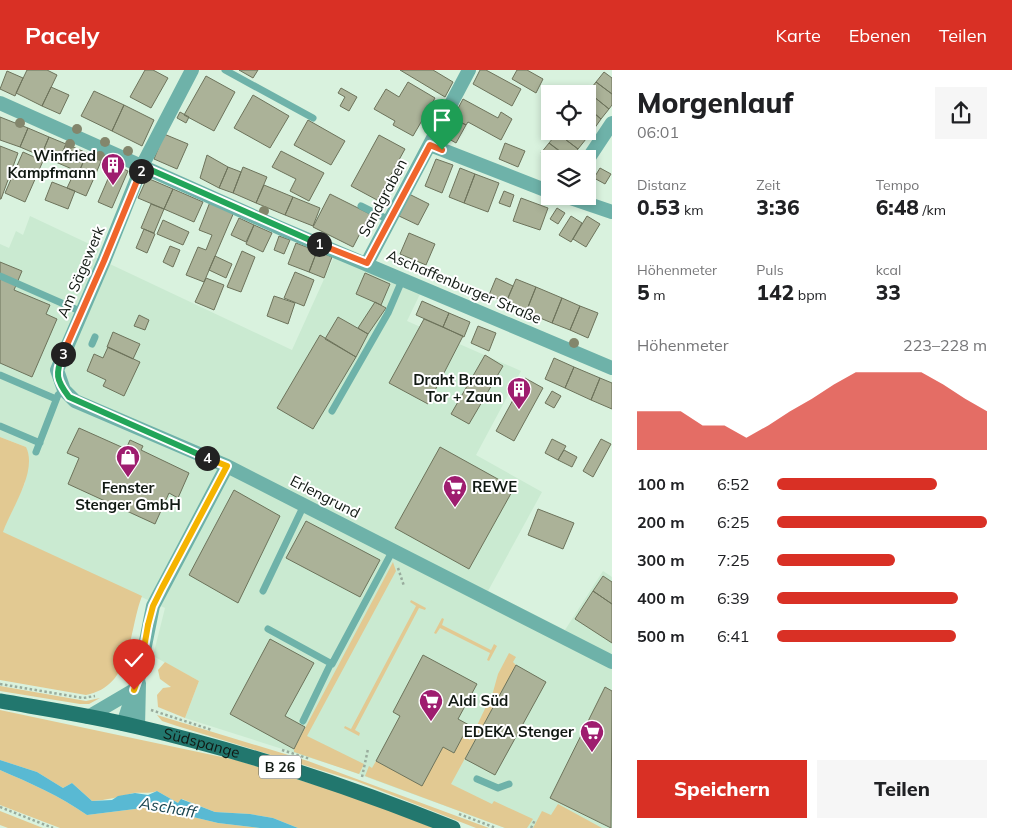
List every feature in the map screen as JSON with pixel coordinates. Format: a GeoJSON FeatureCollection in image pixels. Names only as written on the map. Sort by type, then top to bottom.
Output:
{"type":"FeatureCollection","features":[{"type":"Feature","properties":{"kind":"main road","name":"Südspange"},"geometry":{"type":"LineString","coordinates":[[0,701],[130,725],[199,742],[362,792],[453,828]]}},
{"type":"Feature","properties":{"kind":"street","name":"Am Sägewerk"},"geometry":{"type":"LineString","coordinates":[[60,395],[56,370],[142,166],[192,70]]}},
{"type":"Feature","properties":{"kind":"street","name":"Sandgraben"},"geometry":{"type":"LineString","coordinates":[[367,263],[388,220],[469,70]]}},
{"type":"Feature","properties":{"kind":"street","name":"Aschaffenburger Straße"},"geometry":{"type":"LineString","coordinates":[[0,103],[295,234],[403,278],[612,368]]}},
{"type":"Feature","properties":{"kind":"street"},"geometry":{"type":"LineString","coordinates":[[594,150],[612,123]]}},
{"type":"Feature","properties":{"kind":"street"},"geometry":{"type":"LineString","coordinates":[[430,145],[541,188]]}},
{"type":"Feature","properties":{"kind":"street"},"geometry":{"type":"LineString","coordinates":[[591,205],[612,212]]}},
{"type":"Feature","properties":{"kind":"street"},"geometry":{"type":"LineString","coordinates":[[60,395],[227,466],[153,606],[130,725]]}},
{"type":"Feature","properties":{"kind":"street","name":"Erlengrund"},"geometry":{"type":"LineString","coordinates":[[227,466],[612,662]]}},
{"type":"Feature","properties":{"kind":"street"},"geometry":{"type":"LineString","coordinates":[[130,725],[134,690],[139,676]]}},
{"type":"Feature","properties":{"kind":"street"},"geometry":{"type":"LineString","coordinates":[[88,717],[134,690]]}},
{"type":"Feature","properties":{"kind":"lane"},"geometry":{"type":"LineString","coordinates":[[225,70],[313,118]]}},
{"type":"Feature","properties":{"kind":"lane"},"geometry":{"type":"LineString","coordinates":[[361,206],[388,220]]}},
{"type":"Feature","properties":{"kind":"lane"},"geometry":{"type":"LineString","coordinates":[[0,276],[82,312]]}},
{"type":"Feature","properties":{"kind":"lane"},"geometry":{"type":"LineString","coordinates":[[332,411],[388,313],[403,278]]}},
{"type":"Feature","properties":{"kind":"lane"},"geometry":{"type":"LineString","coordinates":[[0,375],[60,395],[36,452]]}},
{"type":"Feature","properties":{"kind":"lane"},"geometry":{"type":"LineString","coordinates":[[0,426],[40,442]]}},
{"type":"Feature","properties":{"kind":"lane"},"geometry":{"type":"LineString","coordinates":[[263,591],[304,504]]}},
{"type":"Feature","properties":{"kind":"lane"},"geometry":{"type":"LineString","coordinates":[[303,721],[331,663],[393,550]]}},
{"type":"Feature","properties":{"kind":"lane"},"geometry":{"type":"LineString","coordinates":[[268,629],[331,663]]}},
{"type":"Feature","properties":{"kind":"lane"},"geometry":{"type":"LineString","coordinates":[[478,779],[498,788],[509,784]]}},
{"type":"Feature","properties":{"kind":"path"},"geometry":{"type":"LineString","coordinates":[[362,777],[368,749]]}},
{"type":"Feature","properties":{"kind":"path"},"geometry":{"type":"LineString","coordinates":[[0,808],[53,828]]}},
{"type":"Feature","properties":{"kind":"path"},"geometry":{"type":"LineString","coordinates":[[531,828],[536,820]]}},
{"type":"Feature","properties":{"kind":"shaded area"},"geometry":{"type":"Polygon","coordinates":[[[30,216],[100,249],[95,257],[292,350],[334,257],[420,294],[407,321],[521,371],[476,455],[542,492],[488,591],[565,630],[603,571],[612,577],[612,828],[505,828],[342,768],[185,718],[199,681],[153,656],[165,608],[2,532],[25,483],[26,447],[0,437],[0,244],[9,248],[16,231],[23,235],[30,216]]]}},
{"type":"Feature","properties":{"kind":"shaded area"},"geometry":{"type":"Polygon","coordinates":[[[0,437],[26,447],[29,457],[29,467],[22,490],[3,532],[142,596],[131,641],[121,669],[113,681],[101,690],[86,695],[0,680],[0,437]]]}},
{"type":"Feature","properties":{"kind":"shaded area"},"geometry":{"type":"Polygon","coordinates":[[[393,562],[396,571],[307,736],[364,764],[359,774],[294,752],[294,749],[393,562]]]}},
{"type":"Feature","properties":{"kind":"shaded area"},"geometry":{"type":"Polygon","coordinates":[[[411,600],[426,608],[425,610],[419,608],[355,730],[360,733],[359,736],[344,728],[345,726],[351,729],[416,606],[410,602],[411,600]]]}},
{"type":"Feature","properties":{"kind":"shaded area"},"geometry":{"type":"Polygon","coordinates":[[[442,618],[444,619],[442,625],[491,650],[494,644],[497,646],[489,661],[487,660],[490,653],[440,628],[436,634],[434,633],[442,618]]]}},
{"type":"Feature","properties":{"kind":"shaded area"},"geometry":{"type":"Polygon","coordinates":[[[509,653],[516,657],[513,662],[516,665],[451,784],[492,804],[494,801],[533,819],[527,828],[505,828],[365,776],[369,766],[372,768],[376,761],[422,785],[443,747],[454,753],[463,736],[470,740],[509,653]]]}},
{"type":"Feature","properties":{"kind":"shaded area"},"geometry":{"type":"Polygon","coordinates":[[[165,662],[199,681],[185,718],[158,707],[157,695],[163,688],[171,687],[160,679],[158,670],[165,662]]]}},
{"type":"Feature","properties":{"kind":"shaded area"},"geometry":{"type":"Polygon","coordinates":[[[0,686],[86,701],[100,698],[89,704],[80,704],[0,691],[0,686]]]}},
{"type":"Feature","properties":{"kind":"shaded area"},"geometry":{"type":"Polygon","coordinates":[[[0,710],[236,760],[360,799],[434,828],[298,828],[273,818],[250,814],[215,812],[182,799],[178,803],[157,791],[133,793],[92,801],[72,783],[63,788],[37,772],[0,760],[0,710]]]}},
{"type":"Feature","properties":{"kind":"shaded area"},"geometry":{"type":"Polygon","coordinates":[[[157,715],[308,761],[489,828],[476,828],[356,781],[177,726],[162,721],[157,715]]]}},
{"type":"Feature","properties":{"kind":"shaded area"},"geometry":{"type":"Polygon","coordinates":[[[0,770],[56,796],[87,815],[151,807],[218,823],[260,828],[60,828],[0,805],[0,770]]]}},
{"type":"Feature","properties":{"kind":"shaded area"},"geometry":{"type":"Polygon","coordinates":[[[558,804],[602,828],[533,828],[542,811],[551,815],[558,804]]]}},
{"type":"Feature","properties":{"kind":"shaded area"},"geometry":{"type":"Polygon","coordinates":[[[0,811],[43,828],[8,828],[0,825],[0,811]]]}},
{"type":"Feature","properties":{"kind":"water","name":"Aschaff"},"geometry":{"type":"Polygon","coordinates":[[[0,760],[37,772],[63,788],[72,783],[92,801],[112,800],[118,796],[135,793],[148,795],[157,791],[178,803],[181,799],[215,812],[250,814],[273,818],[298,828],[260,828],[218,823],[151,807],[87,815],[56,796],[0,770],[0,760]]]}},
{"type":"Feature","properties":{"kind":"building"},"geometry":{"type":"Polygon","coordinates":[[[27,70],[47,70],[57,75],[42,106],[16,93],[27,70]]]}},
{"type":"Feature","properties":{"kind":"building"},"geometry":{"type":"Polygon","coordinates":[[[145,70],[153,70],[168,78],[151,108],[130,97],[145,70]]]}},
{"type":"Feature","properties":{"kind":"building"},"geometry":{"type":"Polygon","coordinates":[[[239,70],[258,70],[253,78],[239,70]]]}},
{"type":"Feature","properties":{"kind":"building"},"geometry":{"type":"Polygon","coordinates":[[[400,70],[433,70],[453,82],[445,97],[400,70]]]}},
{"type":"Feature","properties":{"kind":"building"},"geometry":{"type":"Polygon","coordinates":[[[480,70],[486,70],[521,89],[512,106],[473,84],[480,70]]]}},
{"type":"Feature","properties":{"kind":"building"},"geometry":{"type":"Polygon","coordinates":[[[517,70],[527,70],[543,79],[536,93],[512,79],[517,70]]]}},
{"type":"Feature","properties":{"kind":"building"},"geometry":{"type":"Polygon","coordinates":[[[7,71],[23,78],[15,96],[0,89],[7,71]]]}},
{"type":"Feature","properties":{"kind":"building"},"geometry":{"type":"Polygon","coordinates":[[[604,72],[612,78],[612,94],[596,82],[604,72]]]}},
{"type":"Feature","properties":{"kind":"building"},"geometry":{"type":"Polygon","coordinates":[[[206,76],[235,92],[214,131],[184,115],[206,76]]]}},
{"type":"Feature","properties":{"kind":"building"},"geometry":{"type":"Polygon","coordinates":[[[408,82],[435,98],[413,136],[393,125],[395,121],[374,109],[386,89],[399,97],[408,82]]]}},
{"type":"Feature","properties":{"kind":"building"},"geometry":{"type":"Polygon","coordinates":[[[596,82],[612,94],[612,105],[609,109],[596,98],[596,85],[594,85],[596,82]]]}},
{"type":"Feature","properties":{"kind":"building"},"geometry":{"type":"Polygon","coordinates":[[[51,87],[69,95],[60,114],[42,106],[51,87]]]}},
{"type":"Feature","properties":{"kind":"building"},"geometry":{"type":"Polygon","coordinates":[[[341,88],[357,97],[349,111],[340,106],[345,97],[338,93],[341,88]]]}},
{"type":"Feature","properties":{"kind":"building"},"geometry":{"type":"Polygon","coordinates":[[[94,91],[124,105],[112,131],[81,116],[94,91]]]}},
{"type":"Feature","properties":{"kind":"building"},"geometry":{"type":"Polygon","coordinates":[[[253,95],[289,116],[270,148],[234,128],[253,95]]]}},
{"type":"Feature","properties":{"kind":"building"},"geometry":{"type":"Polygon","coordinates":[[[596,98],[609,109],[601,119],[596,115],[596,98]]]}},
{"type":"Feature","properties":{"kind":"building"},"geometry":{"type":"Polygon","coordinates":[[[463,99],[498,118],[501,112],[512,119],[501,140],[468,122],[466,125],[453,118],[463,99]]]}},
{"type":"Feature","properties":{"kind":"building"},"geometry":{"type":"Polygon","coordinates":[[[124,105],[154,120],[142,146],[112,131],[124,105]]]}},
{"type":"Feature","properties":{"kind":"building"},"geometry":{"type":"Polygon","coordinates":[[[180,112],[189,117],[186,123],[177,118],[180,112]]]}},
{"type":"Feature","properties":{"kind":"building"},"geometry":{"type":"Polygon","coordinates":[[[596,115],[601,119],[596,126],[596,115]]]}},
{"type":"Feature","properties":{"kind":"building"},"geometry":{"type":"Polygon","coordinates":[[[0,117],[28,128],[20,147],[0,140],[0,117]]]}},
{"type":"Feature","properties":{"kind":"building"},"geometry":{"type":"Polygon","coordinates":[[[453,118],[466,125],[456,143],[449,139],[451,135],[446,132],[453,118]]]}},
{"type":"Feature","properties":{"kind":"building"},"geometry":{"type":"Polygon","coordinates":[[[308,120],[345,141],[331,165],[294,145],[308,120]]]}},
{"type":"Feature","properties":{"kind":"building"},"geometry":{"type":"Polygon","coordinates":[[[28,128],[49,137],[41,156],[20,147],[28,128]]]}},
{"type":"Feature","properties":{"kind":"building"},"geometry":{"type":"Polygon","coordinates":[[[164,134],[188,144],[177,169],[154,159],[164,134]]]}},
{"type":"Feature","properties":{"kind":"building"},"geometry":{"type":"Polygon","coordinates":[[[379,135],[405,149],[377,200],[351,186],[379,135]]]}},
{"type":"Feature","properties":{"kind":"building"},"geometry":{"type":"Polygon","coordinates":[[[49,137],[66,144],[58,163],[41,156],[49,137]]]}},
{"type":"Feature","properties":{"kind":"building"},"geometry":{"type":"Polygon","coordinates":[[[551,140],[566,140],[578,149],[559,150],[549,143],[551,140]]]}},
{"type":"Feature","properties":{"kind":"building"},"geometry":{"type":"Polygon","coordinates":[[[566,140],[585,140],[578,149],[566,140]]]}},
{"type":"Feature","properties":{"kind":"building"},"geometry":{"type":"Polygon","coordinates":[[[505,143],[525,151],[518,167],[499,159],[505,143]]]}},
{"type":"Feature","properties":{"kind":"building"},"geometry":{"type":"Polygon","coordinates":[[[549,143],[558,150],[543,150],[549,143]]]}},
{"type":"Feature","properties":{"kind":"building"},"geometry":{"type":"Polygon","coordinates":[[[66,144],[87,153],[79,172],[58,163],[66,144]]]}},
{"type":"Feature","properties":{"kind":"building"},"geometry":{"type":"Polygon","coordinates":[[[0,146],[18,153],[1,199],[0,199],[0,146]]]}},
{"type":"Feature","properties":{"kind":"building"},"geometry":{"type":"Polygon","coordinates":[[[281,151],[324,173],[309,201],[290,191],[296,179],[272,167],[281,151]]]}},
{"type":"Feature","properties":{"kind":"building"},"geometry":{"type":"Polygon","coordinates":[[[23,152],[43,161],[25,202],[5,193],[23,152]]]}},
{"type":"Feature","properties":{"kind":"building"},"geometry":{"type":"Polygon","coordinates":[[[87,153],[102,159],[94,178],[79,172],[87,153]]]}},
{"type":"Feature","properties":{"kind":"building"},"geometry":{"type":"Polygon","coordinates":[[[207,155],[228,167],[219,188],[200,178],[207,155]]]}},
{"type":"Feature","properties":{"kind":"building"},"geometry":{"type":"Polygon","coordinates":[[[436,159],[453,165],[442,193],[425,186],[436,159]]]}},
{"type":"Feature","properties":{"kind":"building","name":"Winfried Kampfmann"},"geometry":{"type":"Polygon","coordinates":[[[114,165],[128,171],[112,208],[98,202],[114,165]]]}},
{"type":"Feature","properties":{"kind":"building"},"geometry":{"type":"Polygon","coordinates":[[[228,167],[241,172],[233,193],[219,188],[228,167]]]}},
{"type":"Feature","properties":{"kind":"building"},"geometry":{"type":"Polygon","coordinates":[[[243,167],[267,177],[256,203],[233,193],[243,167]]]}},
{"type":"Feature","properties":{"kind":"building"},"geometry":{"type":"Polygon","coordinates":[[[460,168],[475,174],[464,203],[449,197],[460,168]]]}},
{"type":"Feature","properties":{"kind":"building"},"geometry":{"type":"Polygon","coordinates":[[[600,168],[611,174],[605,184],[596,179],[596,175],[600,168]]]}},
{"type":"Feature","properties":{"kind":"building"},"geometry":{"type":"Polygon","coordinates":[[[75,171],[94,178],[86,196],[67,188],[75,171]]]}},
{"type":"Feature","properties":{"kind":"building"},"geometry":{"type":"Polygon","coordinates":[[[475,174],[499,183],[488,212],[464,203],[475,174]]]}},
{"type":"Feature","properties":{"kind":"building"},"geometry":{"type":"Polygon","coordinates":[[[147,178],[173,189],[164,209],[138,198],[147,178]]]}},
{"type":"Feature","properties":{"kind":"building"},"geometry":{"type":"Polygon","coordinates":[[[52,182],[75,191],[68,209],[45,200],[52,182]]]}},
{"type":"Feature","properties":{"kind":"building"},"geometry":{"type":"Polygon","coordinates":[[[264,185],[293,197],[285,215],[256,203],[264,185]]]}},
{"type":"Feature","properties":{"kind":"building"},"geometry":{"type":"Polygon","coordinates":[[[173,189],[203,202],[194,222],[164,209],[173,189]]]}},
{"type":"Feature","properties":{"kind":"building"},"geometry":{"type":"Polygon","coordinates":[[[504,191],[514,195],[510,207],[499,203],[504,191]]]}},
{"type":"Feature","properties":{"kind":"building"},"geometry":{"type":"Polygon","coordinates":[[[330,194],[370,214],[353,247],[313,227],[330,194]]]}},
{"type":"Feature","properties":{"kind":"building"},"geometry":{"type":"Polygon","coordinates":[[[409,194],[429,204],[418,225],[399,216],[409,194]]]}},
{"type":"Feature","properties":{"kind":"building"},"geometry":{"type":"Polygon","coordinates":[[[293,197],[320,208],[313,226],[285,215],[293,197]]]}},
{"type":"Feature","properties":{"kind":"building"},"geometry":{"type":"Polygon","coordinates":[[[521,198],[548,208],[540,230],[513,221],[521,198]]]}},
{"type":"Feature","properties":{"kind":"building"},"geometry":{"type":"Polygon","coordinates":[[[210,202],[234,212],[204,282],[186,275],[198,247],[206,250],[212,235],[199,230],[210,202]]]}},
{"type":"Feature","properties":{"kind":"building"},"geometry":{"type":"Polygon","coordinates":[[[151,204],[164,209],[154,233],[141,228],[151,204]]]}},
{"type":"Feature","properties":{"kind":"building"},"geometry":{"type":"Polygon","coordinates":[[[557,208],[565,213],[558,224],[550,219],[557,208]]]}},
{"type":"Feature","properties":{"kind":"building"},"geometry":{"type":"Polygon","coordinates":[[[571,216],[582,223],[571,242],[559,235],[571,216]]]}},
{"type":"Feature","properties":{"kind":"building"},"geometry":{"type":"Polygon","coordinates":[[[587,216],[600,224],[586,247],[573,239],[587,216]]]}},
{"type":"Feature","properties":{"kind":"building"},"geometry":{"type":"Polygon","coordinates":[[[239,218],[254,225],[246,242],[231,235],[239,218]]]}},
{"type":"Feature","properties":{"kind":"building"},"geometry":{"type":"Polygon","coordinates":[[[163,220],[189,232],[183,245],[157,234],[163,220]]]}},
{"type":"Feature","properties":{"kind":"building"},"geometry":{"type":"Polygon","coordinates":[[[254,225],[272,233],[263,252],[246,244],[254,225]]]}},
{"type":"Feature","properties":{"kind":"building"},"geometry":{"type":"Polygon","coordinates":[[[144,229],[155,234],[147,253],[136,248],[144,229]]]}},
{"type":"Feature","properties":{"kind":"building"},"geometry":{"type":"Polygon","coordinates":[[[409,233],[435,244],[426,265],[400,254],[409,233]]]}},
{"type":"Feature","properties":{"kind":"building"},"geometry":{"type":"Polygon","coordinates":[[[279,236],[290,240],[284,254],[274,250],[279,236]]]}},
{"type":"Feature","properties":{"kind":"building"},"geometry":{"type":"Polygon","coordinates":[[[296,243],[317,251],[309,272],[288,264],[296,243]]]}},
{"type":"Feature","properties":{"kind":"building"},"geometry":{"type":"Polygon","coordinates":[[[170,246],[180,250],[173,267],[163,262],[170,246]]]}},
{"type":"Feature","properties":{"kind":"building"},"geometry":{"type":"Polygon","coordinates":[[[242,251],[255,257],[241,292],[227,287],[242,251]]]}},
{"type":"Feature","properties":{"kind":"building"},"geometry":{"type":"Polygon","coordinates":[[[317,251],[332,257],[324,278],[309,272],[317,251]]]}},
{"type":"Feature","properties":{"kind":"building"},"geometry":{"type":"Polygon","coordinates":[[[215,256],[232,264],[226,278],[209,270],[215,256]]]}},
{"type":"Feature","properties":{"kind":"building"},"geometry":{"type":"Polygon","coordinates":[[[0,262],[22,271],[14,290],[50,305],[46,314],[57,319],[32,377],[0,363],[0,262]]]}},
{"type":"Feature","properties":{"kind":"building"},"geometry":{"type":"Polygon","coordinates":[[[295,272],[314,280],[304,306],[284,298],[295,272]]]}},
{"type":"Feature","properties":{"kind":"building"},"geometry":{"type":"Polygon","coordinates":[[[365,273],[390,284],[381,305],[356,294],[365,273]]]}},
{"type":"Feature","properties":{"kind":"building"},"geometry":{"type":"Polygon","coordinates":[[[206,278],[224,285],[214,310],[195,302],[206,278]]]}},
{"type":"Feature","properties":{"kind":"building"},"geometry":{"type":"Polygon","coordinates":[[[496,278],[513,286],[506,302],[489,295],[496,278]]]}},
{"type":"Feature","properties":{"kind":"building"},"geometry":{"type":"Polygon","coordinates":[[[516,279],[536,287],[526,312],[506,303],[516,279]]]}},
{"type":"Feature","properties":{"kind":"building"},"geometry":{"type":"Polygon","coordinates":[[[536,287],[562,298],[552,323],[526,312],[536,287]]]}},
{"type":"Feature","properties":{"kind":"building"},"geometry":{"type":"Polygon","coordinates":[[[274,296],[295,303],[288,324],[267,316],[274,296]]]}},
{"type":"Feature","properties":{"kind":"building"},"geometry":{"type":"Polygon","coordinates":[[[562,298],[580,306],[570,330],[552,323],[562,298]]]}},
{"type":"Feature","properties":{"kind":"building"},"geometry":{"type":"Polygon","coordinates":[[[422,301],[449,313],[443,327],[416,315],[422,301]]]}},
{"type":"Feature","properties":{"kind":"building"},"geometry":{"type":"Polygon","coordinates":[[[375,302],[386,308],[368,334],[358,328],[375,302]]]}},
{"type":"Feature","properties":{"kind":"building"},"geometry":{"type":"Polygon","coordinates":[[[580,306],[598,313],[588,338],[570,330],[580,306]]]}},
{"type":"Feature","properties":{"kind":"building"},"geometry":{"type":"Polygon","coordinates":[[[449,313],[470,322],[464,337],[443,327],[449,313]]]}},
{"type":"Feature","properties":{"kind":"building"},"geometry":{"type":"Polygon","coordinates":[[[139,315],[149,320],[145,330],[134,326],[139,315]]]}},
{"type":"Feature","properties":{"kind":"building"},"geometry":{"type":"Polygon","coordinates":[[[338,317],[368,334],[356,357],[325,339],[338,317]]]}},
{"type":"Feature","properties":{"kind":"building"},"geometry":{"type":"Polygon","coordinates":[[[424,319],[463,336],[428,404],[389,383],[424,319]]]}},
{"type":"Feature","properties":{"kind":"building"},"geometry":{"type":"Polygon","coordinates":[[[478,326],[496,333],[489,351],[471,343],[478,326]]]}},
{"type":"Feature","properties":{"kind":"building"},"geometry":{"type":"Polygon","coordinates":[[[113,332],[140,344],[133,359],[107,347],[113,332]]]}},
{"type":"Feature","properties":{"kind":"building"},"geometry":{"type":"Polygon","coordinates":[[[320,335],[356,357],[313,429],[277,408],[320,335]]]}},
{"type":"Feature","properties":{"kind":"building"},"geometry":{"type":"Polygon","coordinates":[[[108,347],[140,362],[124,396],[103,386],[106,380],[87,371],[94,354],[103,358],[108,347]]]}},
{"type":"Feature","properties":{"kind":"building"},"geometry":{"type":"Polygon","coordinates":[[[485,355],[503,366],[469,424],[451,414],[485,355]]]}},
{"type":"Feature","properties":{"kind":"building"},"geometry":{"type":"Polygon","coordinates":[[[554,358],[574,367],[565,388],[545,379],[554,358]]]}},
{"type":"Feature","properties":{"kind":"building"},"geometry":{"type":"Polygon","coordinates":[[[574,367],[600,378],[591,400],[565,388],[574,367]]]}},
{"type":"Feature","properties":{"kind":"building","name":"Draht Braun Tor + Zaun"},"geometry":{"type":"Polygon","coordinates":[[[525,378],[543,388],[514,441],[496,431],[525,378]]]}},
{"type":"Feature","properties":{"kind":"building"},"geometry":{"type":"Polygon","coordinates":[[[600,378],[612,383],[612,409],[591,400],[600,378]]]}},
{"type":"Feature","properties":{"kind":"building"},"geometry":{"type":"Polygon","coordinates":[[[552,391],[561,396],[554,408],[545,403],[552,391]]]}},
{"type":"Feature","properties":{"kind":"building","name":"Fenster Stenger GmbH"},"geometry":{"type":"Polygon","coordinates":[[[79,428],[126,449],[130,440],[143,446],[141,450],[189,473],[178,498],[169,493],[155,524],[68,484],[79,458],[67,453],[79,428]]]}},
{"type":"Feature","properties":{"kind":"building"},"geometry":{"type":"Polygon","coordinates":[[[552,439],[566,446],[558,460],[545,453],[552,439]]]}},
{"type":"Feature","properties":{"kind":"building"},"geometry":{"type":"Polygon","coordinates":[[[601,439],[611,444],[593,477],[583,471],[601,439]]]}},
{"type":"Feature","properties":{"kind":"building","name":"REWE"},"geometry":{"type":"Polygon","coordinates":[[[440,447],[514,488],[469,569],[395,528],[440,447]]]}},
{"type":"Feature","properties":{"kind":"building"},"geometry":{"type":"Polygon","coordinates":[[[564,450],[577,457],[572,467],[558,460],[564,450]]]}},
{"type":"Feature","properties":{"kind":"building"},"geometry":{"type":"Polygon","coordinates":[[[234,490],[280,516],[238,603],[189,575],[234,490]]]}},
{"type":"Feature","properties":{"kind":"building"},"geometry":{"type":"Polygon","coordinates":[[[538,509],[574,523],[563,549],[528,535],[538,509]]]}},
{"type":"Feature","properties":{"kind":"building"},"geometry":{"type":"Polygon","coordinates":[[[306,521],[380,560],[360,597],[286,558],[306,521]]]}},
{"type":"Feature","properties":{"kind":"building"},"geometry":{"type":"Polygon","coordinates":[[[603,576],[612,582],[612,604],[593,591],[603,576]]]}},
{"type":"Feature","properties":{"kind":"building"},"geometry":{"type":"Polygon","coordinates":[[[593,591],[612,604],[612,643],[575,619],[593,591]]]}},
{"type":"Feature","properties":{"kind":"building"},"geometry":{"type":"Polygon","coordinates":[[[270,639],[314,663],[285,716],[305,727],[294,749],[230,714],[270,639]]]}},
{"type":"Feature","properties":{"kind":"building","name":"Aldi Süd"},"geometry":{"type":"Polygon","coordinates":[[[423,655],[477,684],[458,719],[469,725],[454,753],[443,747],[422,786],[376,761],[400,716],[393,712],[423,655]]]}},
{"type":"Feature","properties":{"kind":"building"},"geometry":{"type":"Polygon","coordinates":[[[516,665],[546,682],[495,775],[465,759],[516,665]]]}},
{"type":"Feature","properties":{"kind":"building","name":"EDEKA Stenger"},"geometry":{"type":"Polygon","coordinates":[[[605,687],[612,691],[611,828],[550,798],[605,687]]]}},
{"type":"Feature","properties":{"kind":"place","name":"Winfried Kampfmann"},"geometry":{"type":"Point","coordinates":[113,186]}},
{"type":"Feature","properties":{"kind":"place","name":"Draht Braun Tor + Zaun"},"geometry":{"type":"Point","coordinates":[519,410]}},
{"type":"Feature","properties":{"kind":"place","name":"Fenster Stenger GmbH"},"geometry":{"type":"Point","coordinates":[128,478]}},
{"type":"Feature","properties":{"kind":"place","name":"REWE"},"geometry":{"type":"Point","coordinates":[455,508]}},
{"type":"Feature","properties":{"kind":"place","name":"Aldi Süd"},"geometry":{"type":"Point","coordinates":[431,722]}},
{"type":"Feature","properties":{"kind":"place","name":"EDEKA Stenger"},"geometry":{"type":"Point","coordinates":[592,753]}},
{"type":"Feature","properties":{"kind":"route"},"geometry":{"type":"LineString","coordinates":[[134,690],[139,676],[153,606],[227,466],[75,401],[69,397],[59,381],[56,370],[104,261],[142,166],[280,228],[367,263],[388,220],[430,145],[442,150]]}}]}
